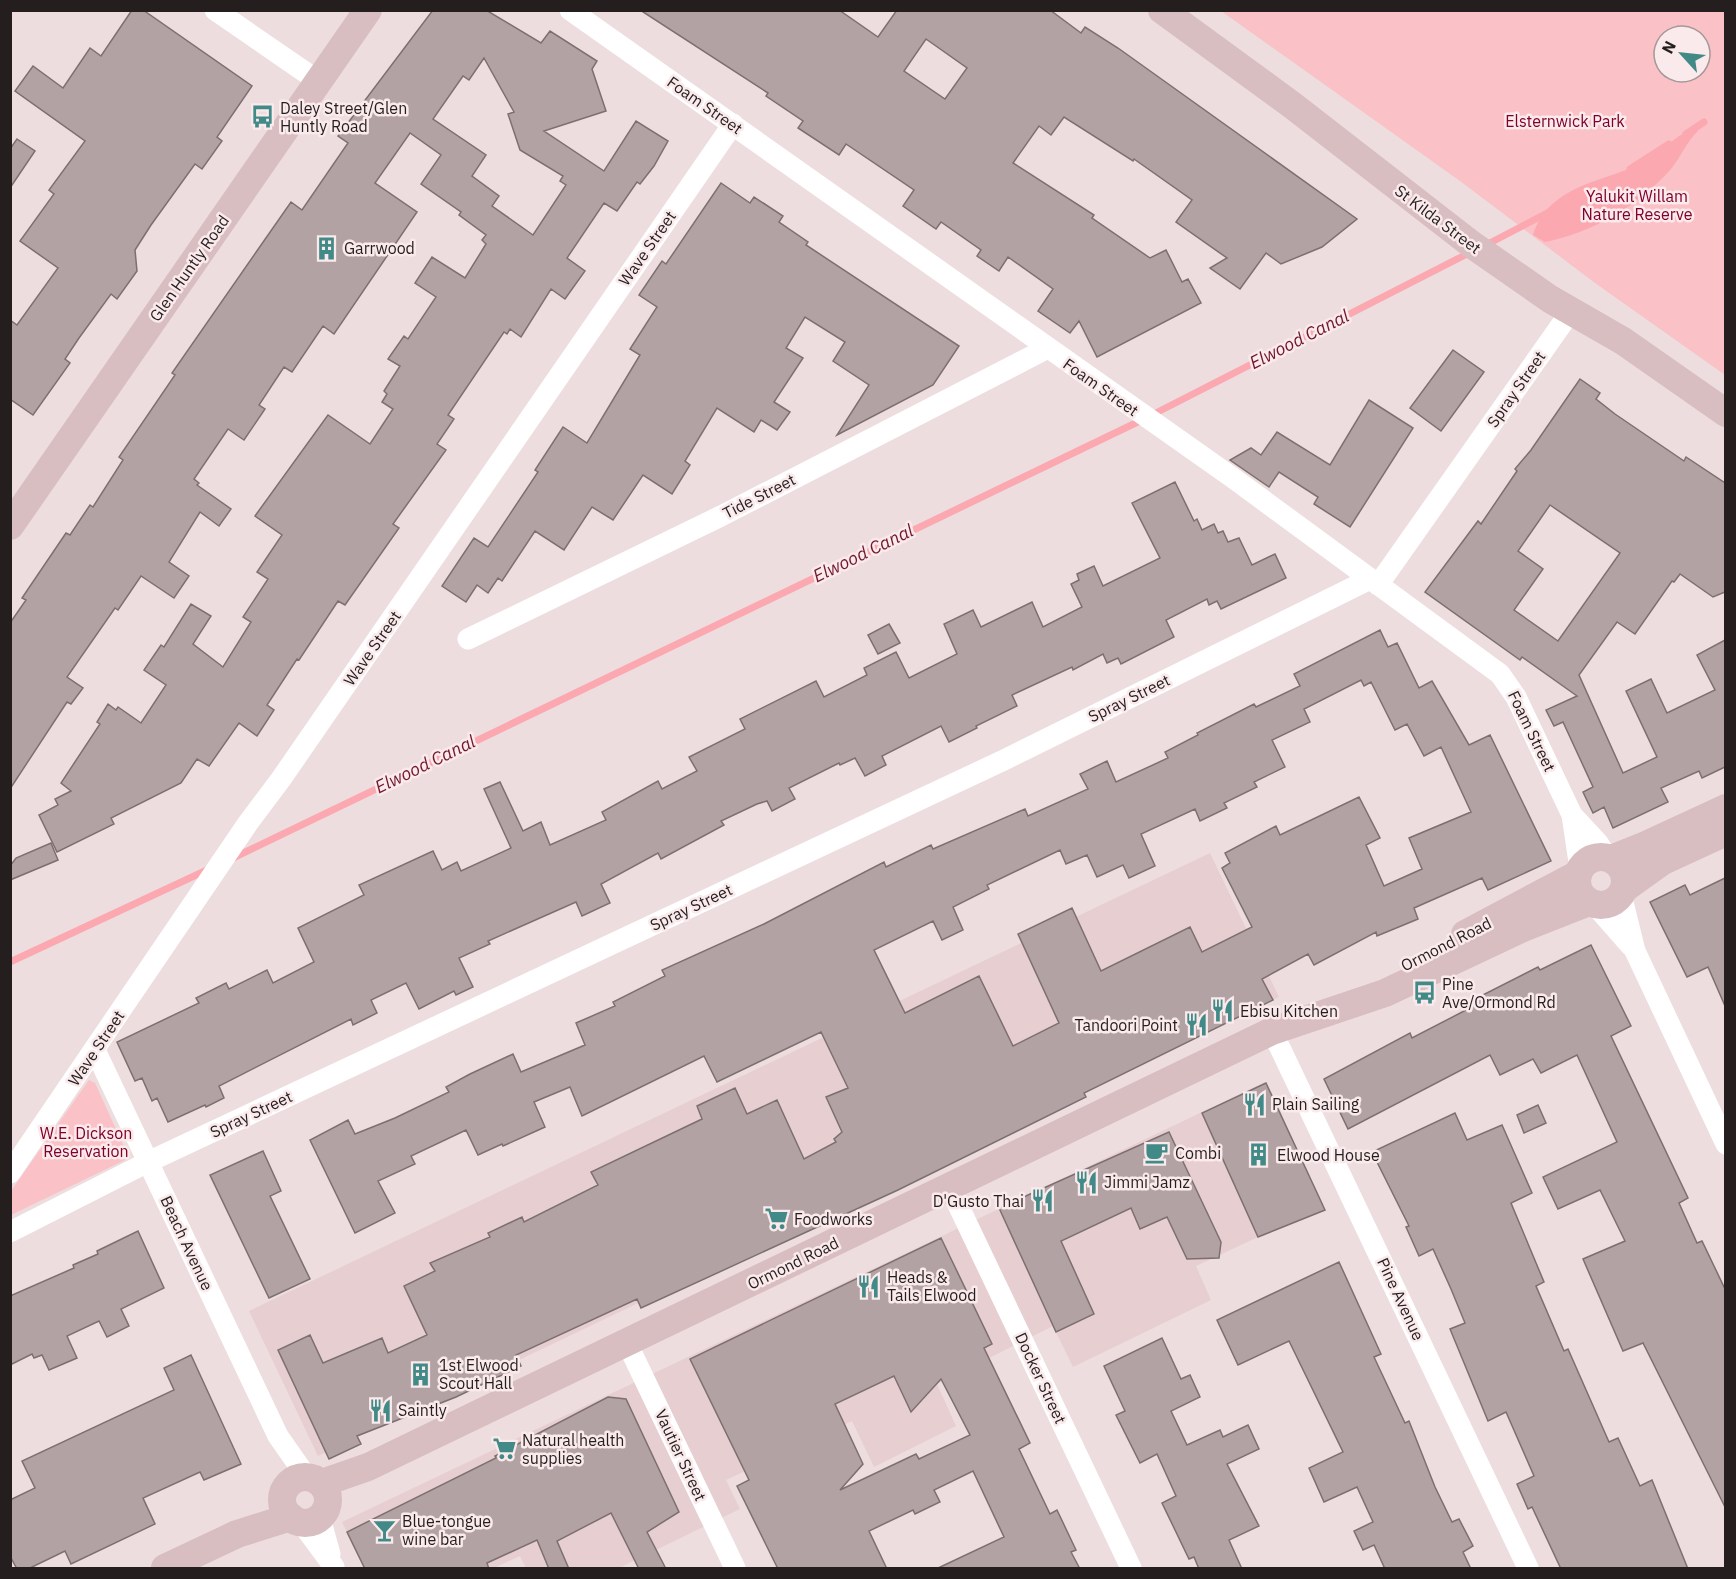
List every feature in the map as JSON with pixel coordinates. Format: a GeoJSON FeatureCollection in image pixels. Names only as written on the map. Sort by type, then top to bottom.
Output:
{"type":"FeatureCollection","features":[{"type":"Feature","properties":{"kind":"street"},"geometry":{"type":"LineString","coordinates":[[215,10],[318,81]]}},
{"type":"Feature","properties":{"kind":"street","name":"Glen Huntly Road"},"geometry":{"type":"LineString","coordinates":[[10,526],[368,10]]}},
{"type":"Feature","properties":{"kind":"street","name":"Foam Street"},"geometry":{"type":"LineString","coordinates":[[570,10],[1046,349],[1233,478],[1504,677],[1516,697],[1572,815],[1609,858]]}},
{"type":"Feature","properties":{"kind":"street","name":"St Kilda Street"},"geometry":{"type":"LineString","coordinates":[[1162,10],[1292,105],[1432,216],[1520,279],[1623,341],[1725,412]]}},
{"type":"Feature","properties":{"kind":"street","name":"Wave Street"},"geometry":{"type":"LineString","coordinates":[[10,1173],[248,823],[288,770],[733,124]]}},
{"type":"Feature","properties":{"kind":"street","name":"Spray Street"},"geometry":{"type":"LineString","coordinates":[[10,1232],[148,1162],[1004,760],[1374,582],[1571,311]]}},
{"type":"Feature","properties":{"kind":"street","name":"Tide Street"},"geometry":{"type":"LineString","coordinates":[[468,639],[721,516],[1046,349]]}},
{"type":"Feature","properties":{"kind":"street"},"geometry":{"type":"LineString","coordinates":[[1635,951],[1578,890],[1579,871],[1591,858],[1609,858],[1646,845],[1725,808]]}},
{"type":"Feature","properties":{"kind":"street","name":"Foam Street"},"geometry":{"type":"LineString","coordinates":[[1572,815],[1579,871]]}},
{"type":"Feature","properties":{"kind":"street"},"geometry":{"type":"LineString","coordinates":[[1592,903],[1610,904],[1663,861],[1725,832]]}},
{"type":"Feature","properties":{"kind":"street"},"geometry":{"type":"LineString","coordinates":[[1609,858],[1625,874],[1623,892],[1635,951],[1725,1144]]}},
{"type":"Feature","properties":{"kind":"street","name":"Ormond Road"},"geometry":{"type":"LineString","coordinates":[[1316,1016],[1356,988],[1451,942],[1579,871]]}},
{"type":"Feature","properties":{"kind":"street","name":"Ormond Road"},"geometry":{"type":"LineString","coordinates":[[165,1569],[626,1341],[950,1188],[1272,1031],[1384,993],[1523,928],[1592,903]]}},
{"type":"Feature","properties":{"kind":"street","name":"Pine Avenue"},"geometry":{"type":"LineString","coordinates":[[1272,1031],[1528,1569]]}},
{"type":"Feature","properties":{"kind":"street","name":"Beach Avenue"},"geometry":{"type":"LineString","coordinates":[[95,1050],[278,1436],[334,1568]]}},
{"type":"Feature","properties":{"kind":"street","name":"Docker Street"},"geometry":{"type":"LineString","coordinates":[[950,1188],[1131,1569]]}},
{"type":"Feature","properties":{"kind":"street","name":"Vautier Street"},"geometry":{"type":"LineString","coordinates":[[626,1341],[735,1569]]}},
{"type":"Feature","properties":{"kind":"shaded area"},"geometry":{"type":"Polygon","coordinates":[[[1692,130],[1698,131],[1671,169],[1630,206],[1598,224],[1563,238],[1545,242],[1533,235],[1541,217],[1567,194],[1651,159],[1678,137],[1692,130]]]}},
{"type":"Feature","properties":{"kind":"shaded area"},"geometry":{"type":"Polygon","coordinates":[[[1210,853],[1279,997],[318,1456],[249,1311],[1210,853]]]}},
{"type":"Feature","properties":{"kind":"shaded area"},"geometry":{"type":"Polygon","coordinates":[[[1265,1082],[1324,1206],[1196,1266],[1211,1300],[1073,1367],[1053,1326],[937,1384],[956,1426],[874,1467],[852,1421],[726,1480],[740,1509],[619,1568],[526,1568],[520,1556],[494,1568],[364,1568],[342,1522],[1265,1082]]]}},
{"type":"Feature","properties":{"kind":"green space","name":"Elsternwick Park"},"geometry":{"type":"Polygon","coordinates":[[[1221,11],[1725,11],[1725,375],[1595,283],[1460,181],[1221,11]]]}},
{"type":"Feature","properties":{"kind":"green space","name":"W.E. Dickson Reservation"},"geometry":{"type":"Polygon","coordinates":[[[89,1080],[95,1083],[125,1149],[125,1160],[11,1215],[11,1191],[89,1080]]]}},
{"type":"Feature","properties":{"kind":"building"},"geometry":{"type":"Polygon","coordinates":[[[132,10],[143,10],[252,86],[217,137],[222,141],[202,169],[195,164],[151,225],[135,250],[137,271],[117,299],[111,294],[79,338],[65,359],[70,363],[33,415],[10,399],[10,320],[17,325],[58,268],[20,241],[54,194],[49,190],[85,141],[15,91],[33,66],[63,88],[90,48],[101,56],[132,10]]]}},
{"type":"Feature","properties":{"kind":"building"},"geometry":{"type":"Polygon","coordinates":[[[433,10],[486,10],[541,43],[550,31],[597,61],[592,69],[606,111],[544,131],[604,171],[636,121],[668,141],[654,166],[640,184],[637,182],[617,211],[604,203],[567,258],[585,271],[565,299],[551,289],[521,337],[510,329],[507,334],[504,332],[448,415],[454,419],[437,444],[446,450],[393,524],[399,528],[345,605],[338,601],[299,660],[297,659],[267,705],[274,710],[257,736],[239,723],[209,766],[197,759],[181,783],[111,818],[114,824],[57,852],[39,815],[58,805],[55,799],[71,791],[61,783],[100,724],[97,722],[108,704],[116,710],[118,707],[141,723],[166,685],[144,670],[161,645],[164,647],[191,604],[211,616],[193,644],[223,667],[251,622],[243,617],[268,579],[257,572],[282,535],[255,516],[328,415],[370,444],[393,409],[382,402],[387,394],[384,391],[400,366],[388,359],[404,336],[408,339],[436,297],[415,283],[432,257],[465,278],[486,244],[482,240],[486,235],[459,215],[461,212],[421,184],[441,155],[410,133],[375,183],[417,212],[334,334],[323,326],[292,372],[284,367],[259,405],[265,409],[244,440],[228,429],[194,479],[199,483],[197,485],[231,509],[219,526],[200,512],[169,562],[189,576],[174,598],[141,576],[118,610],[115,608],[67,677],[83,688],[71,704],[67,702],[10,789],[10,623],[26,600],[22,598],[66,533],[70,535],[90,505],[93,507],[123,460],[119,457],[175,375],[172,373],[291,202],[302,210],[348,143],[338,136],[433,10]],[[484,58],[469,80],[463,76],[433,119],[486,155],[472,176],[499,196],[492,206],[533,235],[566,185],[560,181],[563,176],[520,150],[508,114],[514,112],[484,58]]]}},
{"type":"Feature","properties":{"kind":"building"},"geometry":{"type":"Polygon","coordinates":[[[640,10],[839,10],[878,37],[897,10],[1050,10],[1081,33],[1085,27],[1118,48],[1357,219],[1322,247],[1281,264],[1266,253],[1240,289],[1210,268],[1227,258],[1176,222],[1192,200],[1134,159],[1133,161],[1064,117],[1051,135],[1039,126],[1013,163],[1094,215],[1092,218],[1150,258],[1166,250],[1182,282],[1188,279],[1201,303],[1097,357],[1079,321],[1070,333],[1038,311],[1053,289],[1008,257],[999,271],[977,256],[981,250],[941,222],[936,229],[903,206],[914,190],[846,144],[839,155],[798,128],[803,121],[766,96],[768,93],[640,10]],[[926,39],[904,71],[945,99],[967,68],[926,39]]]}},
{"type":"Feature","properties":{"kind":"building"},"geometry":{"type":"Polygon","coordinates":[[[17,139],[35,151],[10,188],[10,149],[17,139]]]}},
{"type":"Feature","properties":{"kind":"building"},"geometry":{"type":"Polygon","coordinates":[[[721,183],[750,203],[754,197],[783,216],[779,222],[808,242],[806,245],[959,346],[933,385],[837,435],[869,385],[833,361],[845,342],[805,317],[786,348],[803,358],[774,402],[790,412],[777,430],[761,420],[754,432],[717,408],[685,461],[690,465],[672,494],[643,475],[613,520],[592,507],[564,550],[535,531],[502,581],[498,578],[488,593],[477,585],[466,602],[442,586],[474,538],[488,547],[538,472],[535,470],[563,427],[587,443],[640,355],[630,349],[657,307],[639,295],[662,261],[666,264],[721,183]]]}},
{"type":"Feature","properties":{"kind":"building"},"geometry":{"type":"Polygon","coordinates":[[[1453,350],[1484,372],[1441,431],[1410,408],[1453,350]]]}},
{"type":"Feature","properties":{"kind":"building"},"geometry":{"type":"Polygon","coordinates":[[[1580,379],[1600,393],[1596,399],[1615,414],[1684,461],[1686,457],[1725,483],[1725,592],[1713,597],[1680,574],[1674,582],[1672,581],[1635,634],[1617,622],[1579,675],[1623,773],[1657,757],[1626,691],[1651,679],[1667,713],[1715,690],[1697,655],[1725,640],[1725,767],[1702,778],[1699,771],[1661,788],[1668,802],[1613,828],[1604,807],[1593,813],[1583,792],[1593,787],[1563,722],[1554,726],[1546,710],[1577,696],[1522,657],[1520,660],[1425,592],[1478,521],[1481,524],[1517,471],[1515,469],[1531,450],[1580,379]],[[1550,505],[1518,551],[1543,569],[1514,610],[1558,641],[1620,553],[1550,505]]]}},
{"type":"Feature","properties":{"kind":"building"},"geometry":{"type":"Polygon","coordinates":[[[1369,400],[1413,428],[1350,527],[1314,504],[1318,497],[1279,472],[1269,487],[1230,460],[1251,448],[1261,455],[1277,432],[1330,465],[1369,400]]]}},
{"type":"Feature","properties":{"kind":"building"},"geometry":{"type":"Polygon","coordinates":[[[1175,482],[1194,521],[1197,519],[1202,530],[1214,524],[1218,533],[1223,531],[1228,542],[1239,538],[1252,565],[1275,554],[1286,578],[1221,609],[1217,601],[1209,605],[1207,599],[1166,620],[1174,637],[1121,664],[1118,658],[1107,663],[1103,654],[1073,670],[1072,667],[1012,695],[1017,706],[949,742],[941,726],[882,756],[886,765],[865,776],[855,758],[840,765],[839,763],[789,788],[795,799],[772,811],[767,801],[757,804],[721,821],[724,825],[661,859],[658,853],[601,884],[610,903],[582,916],[576,902],[488,941],[490,944],[459,958],[473,987],[456,995],[454,991],[419,1009],[406,983],[371,1000],[377,1013],[353,1025],[351,1019],[219,1086],[224,1098],[206,1107],[205,1105],[168,1122],[157,1098],[152,1101],[142,1078],[135,1081],[117,1042],[199,1003],[196,998],[226,983],[229,989],[267,970],[273,983],[314,962],[298,928],[364,895],[359,885],[433,851],[442,870],[457,862],[461,871],[511,848],[484,789],[500,782],[523,831],[541,822],[550,845],[606,820],[602,812],[658,781],[662,789],[697,771],[689,757],[745,729],[740,719],[816,681],[824,697],[867,675],[864,668],[896,652],[909,678],[957,654],[944,624],[973,610],[981,627],[1032,602],[1043,627],[1082,607],[1071,584],[1079,580],[1077,574],[1094,566],[1103,586],[1160,558],[1132,503],[1175,482]]]}},
{"type":"Feature","properties":{"kind":"building"},"geometry":{"type":"Polygon","coordinates":[[[889,624],[900,643],[878,654],[868,635],[889,624]]]}},
{"type":"Feature","properties":{"kind":"building"},"geometry":{"type":"Polygon","coordinates":[[[1380,630],[1388,647],[1397,643],[1419,688],[1432,681],[1469,745],[1490,735],[1551,861],[1488,890],[1482,878],[1414,908],[1418,919],[1377,936],[1376,932],[1314,965],[1308,954],[1262,979],[1273,1000],[1084,1093],[1086,1097],[898,1190],[641,1308],[637,1299],[516,1355],[521,1366],[456,1397],[357,1436],[361,1444],[329,1459],[278,1350],[310,1335],[323,1363],[382,1338],[388,1353],[427,1335],[404,1286],[435,1271],[430,1263],[490,1237],[488,1233],[522,1217],[524,1222],[598,1185],[591,1172],[702,1119],[697,1106],[735,1088],[747,1114],[777,1100],[804,1159],[836,1142],[834,1139],[842,1132],[826,1097],[848,1088],[821,1032],[717,1082],[704,1056],[582,1116],[570,1087],[534,1102],[545,1127],[503,1146],[502,1144],[478,1155],[466,1130],[411,1156],[415,1164],[378,1181],[395,1213],[355,1233],[310,1140],[348,1120],[355,1134],[395,1118],[449,1092],[446,1087],[513,1054],[521,1072],[585,1045],[576,1023],[615,1006],[613,1002],[665,976],[662,970],[764,924],[884,862],[886,867],[931,845],[933,849],[1025,809],[1028,816],[1088,789],[1080,774],[1107,761],[1116,782],[1168,758],[1165,752],[1198,735],[1197,733],[1254,704],[1256,707],[1300,686],[1294,674],[1380,630]],[[1361,680],[1304,709],[1310,722],[1272,740],[1285,767],[1254,782],[1257,787],[1224,803],[1227,808],[1200,821],[1195,809],[1141,834],[1155,866],[1129,878],[1123,865],[1097,877],[1087,855],[1066,864],[1060,850],[987,885],[989,889],[953,907],[963,930],[942,940],[933,921],[874,950],[905,1013],[979,976],[1013,1046],[1059,1023],[1018,934],[1072,908],[1101,971],[1190,927],[1202,952],[1252,927],[1222,868],[1230,863],[1225,853],[1276,826],[1280,835],[1359,797],[1380,838],[1366,845],[1384,886],[1422,869],[1409,838],[1471,812],[1441,747],[1424,756],[1407,724],[1395,730],[1371,682],[1364,686],[1361,680]]]}},
{"type":"Feature","properties":{"kind":"building"},"geometry":{"type":"Polygon","coordinates":[[[51,843],[58,860],[10,880],[10,866],[16,858],[51,843]]]}},
{"type":"Feature","properties":{"kind":"building"},"geometry":{"type":"Polygon","coordinates":[[[1725,878],[1725,1006],[1708,967],[1687,977],[1650,902],[1685,885],[1690,895],[1725,878]]]}},
{"type":"Feature","properties":{"kind":"building"},"geometry":{"type":"Polygon","coordinates":[[[1591,945],[1631,1026],[1611,1036],[1688,1198],[1679,1203],[1697,1243],[1702,1241],[1725,1289],[1725,1507],[1643,1343],[1623,1351],[1583,1259],[1625,1241],[1600,1190],[1558,1209],[1543,1177],[1617,1142],[1577,1055],[1541,1073],[1533,1059],[1500,1075],[1490,1055],[1348,1129],[1324,1079],[1410,1033],[1412,1038],[1468,1009],[1465,1004],[1538,967],[1540,970],[1591,945]]]}},
{"type":"Feature","properties":{"kind":"building","name":"Elwood House"},"geometry":{"type":"Polygon","coordinates":[[[1266,1083],[1325,1210],[1258,1237],[1202,1113],[1266,1083]]]}},
{"type":"Feature","properties":{"kind":"building"},"geometry":{"type":"Polygon","coordinates":[[[1538,1105],[1546,1123],[1524,1133],[1517,1115],[1538,1105]]]}},
{"type":"Feature","properties":{"kind":"building"},"geometry":{"type":"Polygon","coordinates":[[[1455,1113],[1467,1140],[1502,1125],[1532,1193],[1511,1203],[1544,1282],[1536,1286],[1564,1351],[1568,1349],[1609,1442],[1618,1438],[1640,1486],[1652,1480],[1688,1569],[1561,1569],[1532,1507],[1528,1509],[1517,1484],[1534,1476],[1506,1412],[1488,1421],[1450,1329],[1465,1323],[1451,1289],[1433,1249],[1419,1256],[1406,1227],[1409,1226],[1372,1152],[1455,1113]]]}},
{"type":"Feature","properties":{"kind":"building"},"geometry":{"type":"Polygon","coordinates":[[[1169,1132],[1221,1242],[1219,1258],[1187,1259],[1167,1217],[1140,1229],[1131,1208],[1061,1241],[1094,1314],[1056,1332],[999,1208],[1169,1132]]]}},
{"type":"Feature","properties":{"kind":"building"},"geometry":{"type":"Polygon","coordinates":[[[263,1151],[281,1191],[270,1196],[310,1279],[269,1298],[210,1175],[263,1151]]]}},
{"type":"Feature","properties":{"kind":"building"},"geometry":{"type":"Polygon","coordinates":[[[138,1231],[164,1288],[121,1309],[129,1326],[107,1337],[99,1321],[67,1336],[77,1358],[49,1370],[42,1355],[34,1358],[32,1354],[10,1365],[10,1296],[74,1268],[73,1265],[98,1254],[97,1251],[138,1231]]]}},
{"type":"Feature","properties":{"kind":"building"},"geometry":{"type":"Polygon","coordinates":[[[941,1238],[992,1344],[984,1348],[1030,1443],[1019,1449],[1050,1514],[1057,1510],[1076,1550],[1071,1552],[1080,1569],[936,1569],[1004,1537],[973,1471],[934,1490],[940,1502],[915,1514],[913,1510],[869,1531],[887,1569],[778,1569],[737,1486],[749,1480],[690,1359],[941,1238]],[[894,1376],[835,1404],[863,1464],[840,1490],[916,1454],[919,1459],[970,1435],[941,1379],[911,1412],[894,1376]]]}},
{"type":"Feature","properties":{"kind":"building"},"geometry":{"type":"Polygon","coordinates":[[[1339,1262],[1381,1354],[1374,1357],[1405,1423],[1409,1421],[1435,1487],[1452,1522],[1459,1519],[1473,1546],[1463,1552],[1471,1569],[1385,1569],[1374,1545],[1363,1550],[1354,1531],[1373,1522],[1357,1487],[1324,1502],[1309,1468],[1343,1452],[1289,1341],[1238,1365],[1217,1320],[1339,1262]]]}},
{"type":"Feature","properties":{"kind":"building"},"geometry":{"type":"Polygon","coordinates":[[[1162,1338],[1181,1379],[1190,1375],[1200,1397],[1171,1411],[1187,1445],[1220,1430],[1223,1437],[1248,1425],[1259,1449],[1227,1464],[1259,1526],[1229,1540],[1242,1569],[1199,1569],[1194,1557],[1189,1559],[1162,1503],[1176,1496],[1157,1454],[1140,1463],[1116,1415],[1125,1411],[1104,1366],[1162,1338]]]}},
{"type":"Feature","properties":{"kind":"building"},"geometry":{"type":"Polygon","coordinates":[[[191,1355],[241,1464],[204,1480],[200,1472],[143,1498],[155,1524],[71,1564],[65,1551],[28,1569],[17,1569],[10,1556],[10,1500],[35,1488],[22,1461],[174,1390],[164,1368],[191,1355]]]}},
{"type":"Feature","properties":{"kind":"building"},"geometry":{"type":"Polygon","coordinates":[[[608,1397],[626,1399],[679,1512],[647,1532],[666,1569],[639,1569],[611,1513],[557,1541],[569,1569],[549,1569],[537,1540],[487,1563],[489,1569],[365,1569],[347,1532],[496,1458],[495,1456],[608,1397]]]}},
{"type":"Feature","properties":{"kind":"waterway","name":"Elwood Canal"},"geometry":{"type":"LineString","coordinates":[[1686,134],[1704,122]]}},
{"type":"Feature","properties":{"kind":"waterway","name":"Elwood Canal"},"geometry":{"type":"LineString","coordinates":[[1630,169],[1669,144]]}},
{"type":"Feature","properties":{"kind":"waterway","name":"Elwood Canal"},"geometry":{"type":"LineString","coordinates":[[1486,245],[1551,211]]}},
{"type":"Feature","properties":{"kind":"waterway","name":"Elwood Canal"},"geometry":{"type":"LineString","coordinates":[[231,859],[1146,418],[1471,252]]}},
{"type":"Feature","properties":{"kind":"waterway","name":"Elwood Canal"},"geometry":{"type":"LineString","coordinates":[[10,962],[207,870]]}},
{"type":"Feature","properties":{"kind":"place","name":"Daley Street/Glen Huntly Road"},"geometry":{"type":"Point","coordinates":[262,117]}},
{"type":"Feature","properties":{"kind":"place","name":"Garrwood"},"geometry":{"type":"Point","coordinates":[326,248]}},
{"type":"Feature","properties":{"kind":"place","name":"Pine Ave/Ormond Rd"},"geometry":{"type":"Point","coordinates":[1424,993]}},
{"type":"Feature","properties":{"kind":"place","name":"Ebisu Kitchen"},"geometry":{"type":"Point","coordinates":[1222,1011]}},
{"type":"Feature","properties":{"kind":"place","name":"Tandoori Point"},"geometry":{"type":"Point","coordinates":[1196,1025]}},
{"type":"Feature","properties":{"kind":"place","name":"Plain Sailing"},"geometry":{"type":"Point","coordinates":[1254,1104]}},
{"type":"Feature","properties":{"kind":"place","name":"Combi"},"geometry":{"type":"Point","coordinates":[1157,1153]}},
{"type":"Feature","properties":{"kind":"place","name":"Elwood House"},"geometry":{"type":"Point","coordinates":[1259,1155]}},
{"type":"Feature","properties":{"kind":"place","name":"Jimmi Jamz"},"geometry":{"type":"Point","coordinates":[1086,1182]}},
{"type":"Feature","properties":{"kind":"place","name":"D'Gusto Thai"},"geometry":{"type":"Point","coordinates":[1042,1201]}},
{"type":"Feature","properties":{"kind":"place","name":"Foodworks"},"geometry":{"type":"Point","coordinates":[776,1219]}},
{"type":"Feature","properties":{"kind":"place","name":"Heads & Tails Elwood"},"geometry":{"type":"Point","coordinates":[869,1286]}},
{"type":"Feature","properties":{"kind":"place","name":"1st Elwood Scout Hall"},"geometry":{"type":"Point","coordinates":[421,1374]}},
{"type":"Feature","properties":{"kind":"place","name":"Saintly"},"geometry":{"type":"Point","coordinates":[380,1410]}},
{"type":"Feature","properties":{"kind":"place","name":"Natural health supplies"},"geometry":{"type":"Point","coordinates":[504,1449]}},
{"type":"Feature","properties":{"kind":"place","name":"Blue-tongue wine bar"},"geometry":{"type":"Point","coordinates":[384,1530]}},
{"type":"Feature","properties":{"kind":"park label","name":"Yalukit Willam Nature Reserve"},"geometry":{"type":"Point","coordinates":[1637,205]}}]}
